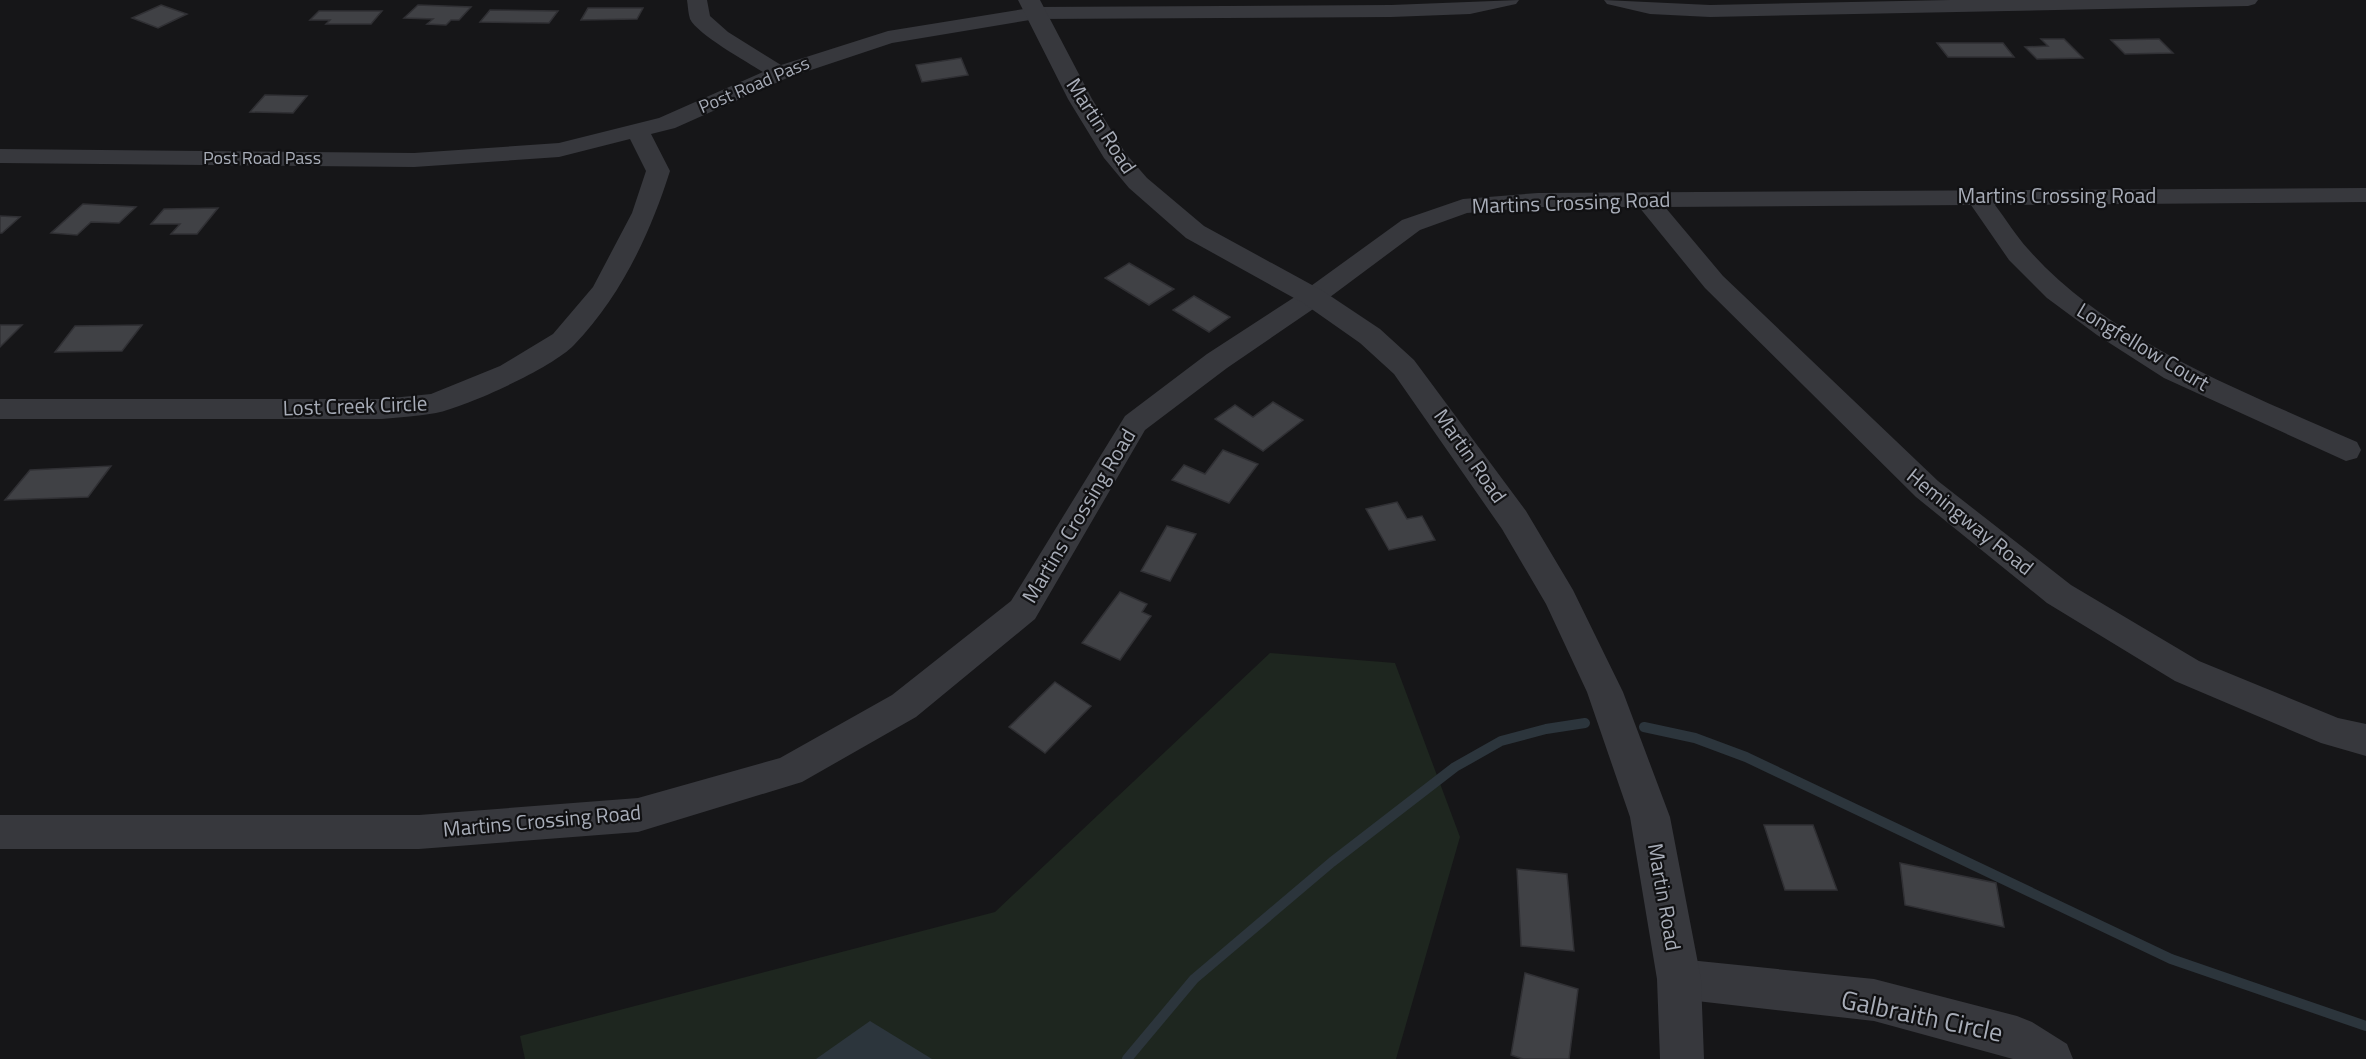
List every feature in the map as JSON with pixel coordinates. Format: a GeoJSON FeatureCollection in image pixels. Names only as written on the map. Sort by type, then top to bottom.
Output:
{"type":"FeatureCollection","features":[{"type":"Feature","properties":{"kind":"street"},"geometry":{"type":"LineString","coordinates":[[697,0],[700,18],[721,36],[779,73]]}},
{"type":"Feature","properties":{"kind":"street","name":"Post Road Pass"},"geometry":{"type":"LineString","coordinates":[[0,156],[414,160],[560,150],[667,123],[779,73],[888,37],[1032,6],[1391,11],[1470,8],[1509,0]]}},
{"type":"Feature","properties":{"kind":"street"},"geometry":{"type":"LineString","coordinates":[[1614,0],[1650,8],[1710,11],[1921,4],[2248,0]]}},
{"type":"Feature","properties":{"kind":"street","name":"Martin Road"},"geometry":{"type":"LineString","coordinates":[[1032,6],[1080,99],[1116,158],[1138,183],[1195,232],[1313,297],[1370,336],[1404,367],[1514,520],[1561,600],[1605,692],[1650,817],[1678,979],[1682,1059]]}},
{"type":"Feature","properties":{"kind":"street","name":"Lost Creek Circle"},"geometry":{"type":"LineString","coordinates":[[0,409],[382,409],[435,403],[510,373],[563,340],[604,291],[644,213],[658,171],[638,132]]}},
{"type":"Feature","properties":{"kind":"street","name":"Martins Crossing Road"},"geometry":{"type":"LineString","coordinates":[[0,832],[419,832],[638,816],[789,771],[904,706],[1023,610],[1135,423],[1217,361],[1313,297],[1411,225],[1463,206],[1538,200],[1647,201],[1977,196],[2365,196]]}},
{"type":"Feature","properties":{"kind":"street","name":"Longfellow Court"},"geometry":{"type":"LineString","coordinates":[[1977,196],[2018,254],[2056,292],[2107,329],[2174,371],[2346,450]]}},
{"type":"Feature","properties":{"kind":"street","name":"Hemingway Road"},"geometry":{"type":"LineString","coordinates":[[1647,201],[1714,282],[1927,489],[2059,594],[2187,671],[2334,732],[2366,740]]}},
{"type":"Feature","properties":{"kind":"street","name":"Galbraith Circle"},"geometry":{"type":"LineString","coordinates":[[1678,979],[1874,1000],[2018,1037],[2052,1059]]}},
{"type":"Feature","properties":{"kind":"shaded area"},"geometry":{"type":"Polygon","coordinates":[[[1270,653],[1395,663],[1460,837],[1396,1059],[525,1059],[520,1036],[995,912],[1270,653]]]}},
{"type":"Feature","properties":{"kind":"shaded area"},"geometry":{"type":"Polygon","coordinates":[[[870,1021],[932,1059],[816,1059],[870,1021]]]}},
{"type":"Feature","properties":{"kind":"building"},"geometry":{"type":"Polygon","coordinates":[[[161,5],[187,14],[158,28],[132,18],[161,5]]]}},
{"type":"Feature","properties":{"kind":"building"},"geometry":{"type":"Polygon","coordinates":[[[418,5],[471,7],[459,20],[451,20],[446,25],[427,24],[433,19],[404,18],[418,5]]]}},
{"type":"Feature","properties":{"kind":"building"},"geometry":{"type":"Polygon","coordinates":[[[588,8],[643,8],[637,19],[581,20],[588,8]]]}},
{"type":"Feature","properties":{"kind":"building"},"geometry":{"type":"Polygon","coordinates":[[[490,10],[558,11],[549,23],[480,22],[490,10]]]}},
{"type":"Feature","properties":{"kind":"building"},"geometry":{"type":"Polygon","coordinates":[[[319,11],[382,11],[371,24],[326,24],[330,20],[310,20],[319,11]]]}},
{"type":"Feature","properties":{"kind":"building"},"geometry":{"type":"Polygon","coordinates":[[[2041,39],[2064,39],[2083,58],[2037,59],[2025,47],[2048,46],[2041,39]]]}},
{"type":"Feature","properties":{"kind":"building"},"geometry":{"type":"Polygon","coordinates":[[[2159,39],[2173,53],[2125,54],[2111,40],[2159,39]]]}},
{"type":"Feature","properties":{"kind":"building"},"geometry":{"type":"Polygon","coordinates":[[[1937,43],[2003,43],[2014,57],[1948,57],[1937,43]]]}},
{"type":"Feature","properties":{"kind":"building"},"geometry":{"type":"Polygon","coordinates":[[[961,58],[968,75],[922,82],[916,65],[961,58]]]}},
{"type":"Feature","properties":{"kind":"building"},"geometry":{"type":"Polygon","coordinates":[[[265,95],[307,96],[293,113],[250,112],[265,95]]]}},
{"type":"Feature","properties":{"kind":"building"},"geometry":{"type":"Polygon","coordinates":[[[83,204],[136,207],[119,223],[91,222],[77,235],[51,233],[83,204]]]}},
{"type":"Feature","properties":{"kind":"building"},"geometry":{"type":"Polygon","coordinates":[[[218,208],[197,234],[171,234],[180,224],[151,224],[164,209],[218,208]]]}},
{"type":"Feature","properties":{"kind":"building"},"geometry":{"type":"Polygon","coordinates":[[[0,216],[20,217],[0,233],[0,216]]]}},
{"type":"Feature","properties":{"kind":"building"},"geometry":{"type":"Polygon","coordinates":[[[1129,263],[1174,289],[1149,305],[1105,278],[1129,263]]]}},
{"type":"Feature","properties":{"kind":"building"},"geometry":{"type":"Polygon","coordinates":[[[1194,296],[1230,317],[1209,332],[1173,310],[1194,296]]]}},
{"type":"Feature","properties":{"kind":"building"},"geometry":{"type":"Polygon","coordinates":[[[0,325],[22,325],[0,347],[0,325]]]}},
{"type":"Feature","properties":{"kind":"building"},"geometry":{"type":"Polygon","coordinates":[[[142,325],[122,351],[55,352],[75,326],[142,325]]]}},
{"type":"Feature","properties":{"kind":"building"},"geometry":{"type":"Polygon","coordinates":[[[1273,402],[1303,420],[1263,451],[1215,419],[1235,405],[1253,417],[1273,402]]]}},
{"type":"Feature","properties":{"kind":"building"},"geometry":{"type":"Polygon","coordinates":[[[1223,450],[1258,464],[1229,503],[1172,480],[1184,465],[1205,474],[1223,450]]]}},
{"type":"Feature","properties":{"kind":"building"},"geometry":{"type":"Polygon","coordinates":[[[111,466],[88,497],[5,500],[30,470],[111,466]]]}},
{"type":"Feature","properties":{"kind":"building"},"geometry":{"type":"Polygon","coordinates":[[[1397,502],[1407,519],[1422,516],[1435,540],[1389,550],[1366,509],[1397,502]]]}},
{"type":"Feature","properties":{"kind":"building"},"geometry":{"type":"Polygon","coordinates":[[[1167,526],[1196,534],[1170,581],[1141,571],[1167,526]]]}},
{"type":"Feature","properties":{"kind":"building"},"geometry":{"type":"Polygon","coordinates":[[[1120,592],[1147,604],[1142,612],[1151,616],[1120,660],[1082,643],[1120,592]]]}},
{"type":"Feature","properties":{"kind":"building"},"geometry":{"type":"Polygon","coordinates":[[[1055,682],[1091,706],[1045,753],[1009,727],[1055,682]]]}},
{"type":"Feature","properties":{"kind":"building"},"geometry":{"type":"Polygon","coordinates":[[[1764,825],[1813,825],[1837,890],[1785,890],[1764,825]]]}},
{"type":"Feature","properties":{"kind":"building"},"geometry":{"type":"Polygon","coordinates":[[[1900,863],[1996,883],[2004,927],[1905,905],[1900,863]]]}},
{"type":"Feature","properties":{"kind":"building"},"geometry":{"type":"Polygon","coordinates":[[[1517,869],[1567,874],[1574,951],[1521,946],[1517,869]]]}},
{"type":"Feature","properties":{"kind":"building"},"geometry":{"type":"Polygon","coordinates":[[[1525,973],[1578,989],[1569,1059],[1523,1059],[1511,1055],[1525,973]]]}},
{"type":"Feature","properties":{"kind":"waterway"},"geometry":{"type":"LineString","coordinates":[[1127,1059],[1194,979],[1332,862],[1455,767],[1501,741],[1546,729],[1585,723]]}},
{"type":"Feature","properties":{"kind":"waterway"},"geometry":{"type":"LineString","coordinates":[[1644,727],[1695,738],[1746,757],[2171,959],[2366,1026]]}}]}
